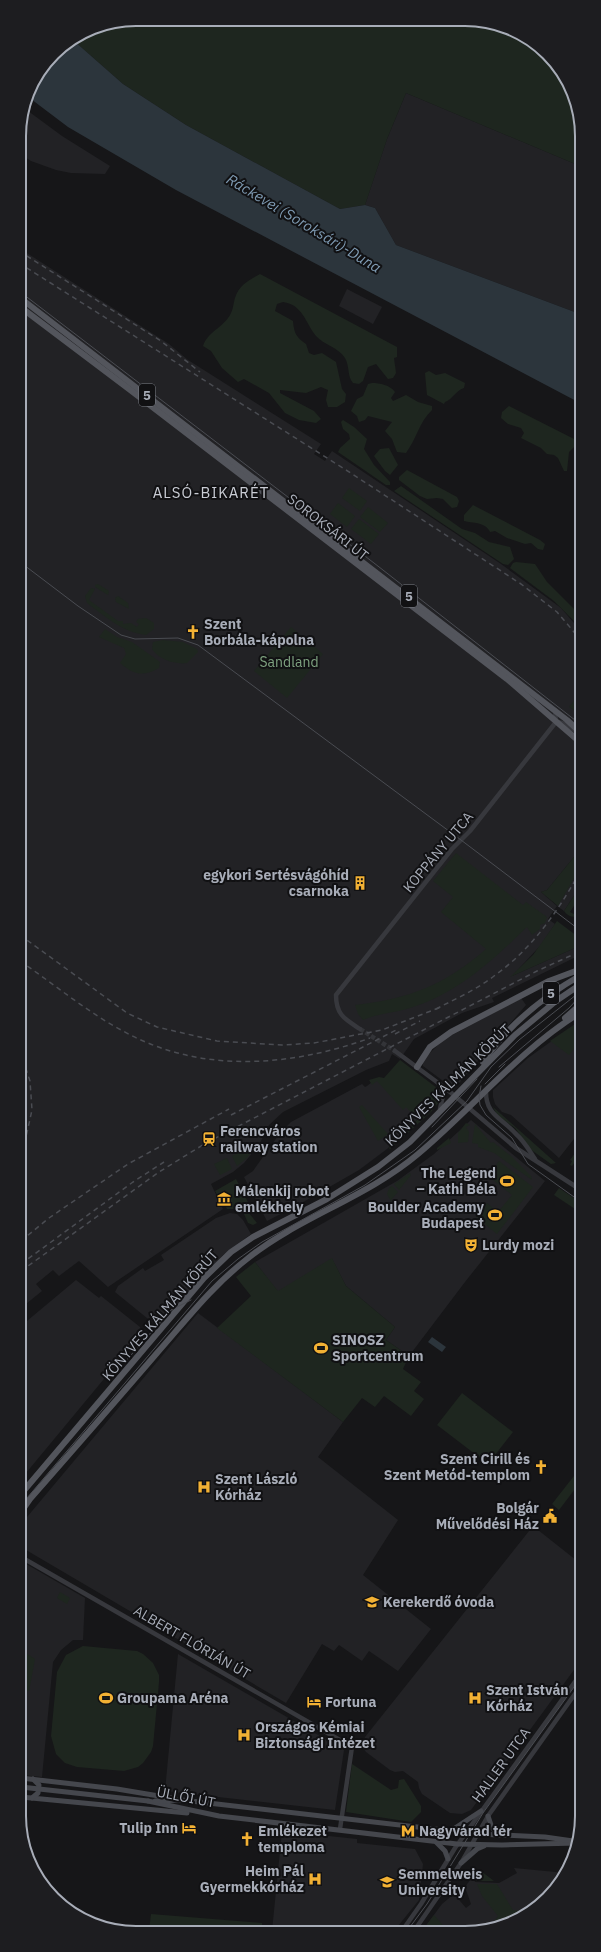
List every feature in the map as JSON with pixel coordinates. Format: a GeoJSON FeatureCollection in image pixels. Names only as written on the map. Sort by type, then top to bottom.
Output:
{"type":"FeatureCollection","features":[{"type":"Feature","properties":{"kind":"main road","name":"SOROKSÁRI ÚT"},"geometry":{"type":"LineString","coordinates":[[26,302],[554,710],[575,729]]}},
{"type":"Feature","properties":{"kind":"main road","name":"SOROKSÁRI ÚT"},"geometry":{"type":"LineString","coordinates":[[26,311],[129,388],[507,679],[575,739]]}},
{"type":"Feature","properties":{"kind":"main road"},"geometry":{"type":"LineString","coordinates":[[417,1066],[430,1047],[451,1032],[567,973],[575,971]]}},
{"type":"Feature","properties":{"kind":"main road","name":"5"},"geometry":{"type":"LineString","coordinates":[[475,1074],[496,1046],[524,1016],[550,994],[575,979]]}},
{"type":"Feature","properties":{"kind":"main road","name":"KÖNYVES KÁLMÁN KÖRÚT"},"geometry":{"type":"LineString","coordinates":[[26,1488],[204,1278],[221,1261],[258,1234],[333,1195],[378,1167],[410,1142],[475,1074],[527,1024],[575,987]]}},
{"type":"Feature","properties":{"kind":"main road","name":"5"},"geometry":{"type":"LineString","coordinates":[[551,1032],[575,1010]]}},
{"type":"Feature","properties":{"kind":"main road","name":"KÖNYVES KÁLMÁN KÖRÚT"},"geometry":{"type":"LineString","coordinates":[[26,1505],[167,1342],[196,1306],[220,1281],[265,1245],[382,1181],[418,1155],[486,1090],[551,1032],[575,1016]]}},
{"type":"Feature","properties":{"kind":"main road"},"geometry":{"type":"LineString","coordinates":[[26,1778],[125,1790],[182,1800]]}},
{"type":"Feature","properties":{"kind":"main road"},"geometry":{"type":"LineString","coordinates":[[32,1798],[38,1793],[39,1785],[33,1779]]}},
{"type":"Feature","properties":{"kind":"main road"},"geometry":{"type":"LineString","coordinates":[[26,1788],[148,1801]]}},
{"type":"Feature","properties":{"kind":"main road"},"geometry":{"type":"LineString","coordinates":[[26,1797],[210,1814]]}},
{"type":"Feature","properties":{"kind":"main road","name":"ÜLLŐI ÚT"},"geometry":{"type":"LineString","coordinates":[[148,1801],[182,1800],[478,1834],[545,1838],[572,1842]]}},
{"type":"Feature","properties":{"kind":"main road","name":"ÜLLŐI ÚT"},"geometry":{"type":"LineString","coordinates":[[148,1801],[210,1814],[457,1844],[487,1845],[572,1843]]}},
{"type":"Feature","properties":{"kind":"main road"},"geometry":{"type":"LineString","coordinates":[[452,1830],[481,1811]]}},
{"type":"Feature","properties":{"kind":"main road"},"geometry":{"type":"LineString","coordinates":[[488,1816],[492,1828],[499,1835]]}},
{"type":"Feature","properties":{"kind":"main road"},"geometry":{"type":"LineString","coordinates":[[435,1841],[444,1850],[448,1859]]}},
{"type":"Feature","properties":{"kind":"main road"},"geometry":{"type":"LineString","coordinates":[[461,1863],[477,1849],[487,1845]]}},
{"type":"Feature","properties":{"kind":"street"},"geometry":{"type":"LineString","coordinates":[[554,710],[556,722],[565,724],[575,730]]}},
{"type":"Feature","properties":{"kind":"street","name":"KOPPÁNY UTCA"},"geometry":{"type":"LineString","coordinates":[[360,1029],[343,1018],[337,1006],[336,995],[452,849],[470,831],[556,722]]}},
{"type":"Feature","properties":{"kind":"street"},"geometry":{"type":"LineString","coordinates":[[395,1051],[455,1096],[516,1148],[575,1186]]}},
{"type":"Feature","properties":{"kind":"street"},"geometry":{"type":"LineString","coordinates":[[438,1113],[442,1105],[443,1095],[440,1084]]}},
{"type":"Feature","properties":{"kind":"street"},"geometry":{"type":"LineString","coordinates":[[486,1090],[487,1103],[491,1111],[520,1137],[536,1160]]}},
{"type":"Feature","properties":{"kind":"street","name":"ALBERT FLÓRIÁN ÚT"},"geometry":{"type":"LineString","coordinates":[[26,1560],[352,1747],[342,1818]]}},
{"type":"Feature","properties":{"kind":"street","name":"HALLER UTCA"},"geometry":{"type":"LineString","coordinates":[[405,1926],[457,1844],[575,1682]]}},
{"type":"Feature","properties":{"kind":"street","name":"HALLER UTCA"},"geometry":{"type":"LineString","coordinates":[[417,1926],[461,1863],[488,1816],[575,1694]]}},
{"type":"Feature","properties":{"kind":"street"},"geometry":{"type":"LineString","coordinates":[[340,1829],[342,1818]]}},
{"type":"Feature","properties":{"kind":"shaded area"},"geometry":{"type":"Polygon","coordinates":[[[406,93],[575,164],[575,312],[396,245],[375,208],[365,205],[387,139],[406,93]]]}},
{"type":"Feature","properties":{"kind":"shaded area"},"geometry":{"type":"Polygon","coordinates":[[[29,112],[62,136],[110,166],[105,174],[71,173],[56,170],[26,158],[26,129],[29,112]]]}},
{"type":"Feature","properties":{"kind":"shaded area"},"geometry":{"type":"Polygon","coordinates":[[[26,252],[169,344],[188,360],[321,444],[314,454],[325,461],[332,451],[501,564],[561,608],[575,624],[575,700],[570,707],[575,710],[575,855],[547,890],[541,892],[557,906],[548,919],[555,924],[540,946],[512,976],[575,948],[575,957],[492,998],[494,1002],[462,1013],[414,1039],[400,1059],[392,1054],[389,1061],[366,1070],[283,1112],[269,1125],[259,1145],[244,1163],[233,1172],[211,1184],[223,1209],[108,1287],[79,1261],[59,1276],[53,1270],[36,1284],[42,1291],[26,1304],[26,252]]]}},
{"type":"Feature","properties":{"kind":"shaded area"},"geometry":{"type":"Polygon","coordinates":[[[347,289],[382,307],[373,324],[339,306],[347,289]]]}},
{"type":"Feature","properties":{"kind":"shaded area"},"geometry":{"type":"Polygon","coordinates":[[[575,876],[575,894],[564,911],[557,906],[575,876]]]}},
{"type":"Feature","properties":{"kind":"shaded area"},"geometry":{"type":"Polygon","coordinates":[[[521,998],[526,1005],[454,1089],[423,1066],[422,1061],[443,1040],[521,998]]]}},
{"type":"Feature","properties":{"kind":"shaded area"},"geometry":{"type":"Polygon","coordinates":[[[575,1024],[575,1138],[559,1158],[511,1115],[502,1112],[495,1104],[493,1090],[528,1058],[575,1024]]]}},
{"type":"Feature","properties":{"kind":"shaded area"},"geometry":{"type":"Polygon","coordinates":[[[377,1078],[399,1095],[426,1111],[387,1149],[359,1170],[267,1221],[244,1177],[253,1171],[280,1133],[291,1122],[362,1084],[365,1087],[367,1086],[377,1078]]]}},
{"type":"Feature","properties":{"kind":"shaded area"},"geometry":{"type":"Polygon","coordinates":[[[471,1120],[545,1181],[409,1356],[386,1340],[395,1327],[346,1286],[332,1259],[278,1292],[255,1262],[397,1181],[434,1154],[471,1120]]]}},
{"type":"Feature","properties":{"kind":"shaded area"},"geometry":{"type":"Polygon","coordinates":[[[230,1213],[237,1214],[243,1220],[251,1234],[223,1255],[158,1327],[115,1292],[118,1286],[143,1268],[145,1271],[164,1260],[161,1255],[216,1218],[230,1213]]]}},
{"type":"Feature","properties":{"kind":"shaded area"},"geometry":{"type":"Polygon","coordinates":[[[76,1280],[99,1298],[101,1296],[140,1327],[142,1333],[26,1473],[26,1322],[76,1280]]]}},
{"type":"Feature","properties":{"kind":"shaded area","name":"Szent László Kórház"},"geometry":{"type":"Polygon","coordinates":[[[198,1313],[343,1422],[318,1457],[398,1520],[363,1575],[431,1629],[398,1671],[369,1651],[362,1661],[339,1645],[334,1651],[322,1644],[286,1703],[26,1550],[27,1517],[198,1313]]]}},
{"type":"Feature","properties":{"kind":"shaded area","name":"Szent István Kórház"},"geometry":{"type":"Polygon","coordinates":[[[533,1526],[575,1559],[575,1669],[471,1810],[462,1814],[450,1813],[422,1794],[418,1782],[403,1771],[395,1772],[390,1770],[366,1752],[363,1748],[365,1737],[533,1526]]]}},
{"type":"Feature","properties":{"kind":"shaded area"},"geometry":{"type":"Polygon","coordinates":[[[26,1564],[85,1598],[83,1640],[73,1640],[61,1650],[53,1662],[42,1777],[26,1775],[26,1564]]]}},
{"type":"Feature","properties":{"kind":"shaded area","name":"Országos Kémiai Biztonsági Intézet"},"geometry":{"type":"Polygon","coordinates":[[[178,1654],[344,1750],[335,1810],[165,1791],[178,1654]]]}},
{"type":"Feature","properties":{"kind":"shaded area"},"geometry":{"type":"Polygon","coordinates":[[[282,1831],[357,1839],[357,1843],[415,1849],[423,1864],[419,1900],[398,1926],[272,1926],[282,1831]]]}},
{"type":"Feature","properties":{"kind":"shaded area"},"geometry":{"type":"Polygon","coordinates":[[[514,1868],[559,1872],[548,1889],[538,1899],[514,1915],[487,1924],[472,1926],[426,1926],[442,1904],[454,1894],[466,1908],[471,1904],[465,1887],[473,1876],[475,1882],[499,1883],[517,1873],[514,1868]]]}},
{"type":"Feature","properties":{"kind":"green space"},"geometry":{"type":"Polygon","coordinates":[[[129,26],[472,26],[487,28],[507,34],[532,49],[543,58],[564,87],[573,114],[575,129],[575,164],[406,93],[387,139],[365,205],[340,209],[186,125],[123,84],[77,44],[94,34],[114,28],[129,26]]]}},
{"type":"Feature","properties":{"kind":"green space"},"geometry":{"type":"Polygon","coordinates":[[[260,274],[397,347],[397,357],[394,358],[396,373],[393,378],[388,379],[376,364],[368,367],[363,381],[359,384],[353,383],[350,377],[347,361],[342,354],[316,336],[299,310],[290,304],[283,302],[277,304],[275,311],[293,321],[296,334],[306,344],[309,353],[314,355],[322,353],[336,362],[342,389],[346,394],[345,402],[337,407],[328,407],[326,400],[328,390],[321,387],[306,393],[280,390],[280,393],[314,411],[321,419],[316,423],[299,420],[285,413],[269,393],[244,379],[238,382],[222,368],[211,351],[203,346],[208,337],[230,316],[237,293],[242,286],[260,274]]]}},
{"type":"Feature","properties":{"kind":"green space"},"geometry":{"type":"Polygon","coordinates":[[[429,371],[436,375],[445,373],[465,383],[464,388],[458,391],[444,404],[427,395],[425,373],[429,371]]]}},
{"type":"Feature","properties":{"kind":"green space"},"geometry":{"type":"Polygon","coordinates":[[[372,383],[385,385],[393,390],[395,392],[391,398],[393,401],[406,395],[418,402],[432,406],[432,410],[424,420],[406,453],[397,452],[392,439],[385,431],[392,422],[368,416],[365,420],[359,422],[357,416],[351,411],[357,399],[363,396],[368,384],[372,383]]]}},
{"type":"Feature","properties":{"kind":"green space"},"geometry":{"type":"Polygon","coordinates":[[[509,406],[575,439],[575,447],[569,452],[567,471],[564,471],[558,458],[554,455],[547,454],[541,448],[521,438],[524,433],[521,428],[508,424],[501,418],[502,412],[509,406]]]}},
{"type":"Feature","properties":{"kind":"green space"},"geometry":{"type":"Polygon","coordinates":[[[343,420],[354,427],[367,439],[364,449],[374,465],[390,482],[390,485],[386,485],[338,452],[340,448],[350,439],[349,434],[343,429],[341,422],[343,420]]]}},
{"type":"Feature","properties":{"kind":"green space"},"geometry":{"type":"Polygon","coordinates":[[[389,448],[398,465],[390,475],[385,471],[374,456],[380,449],[389,448]]]}},
{"type":"Feature","properties":{"kind":"green space"},"geometry":{"type":"Polygon","coordinates":[[[407,470],[457,497],[459,501],[457,507],[452,508],[443,499],[427,499],[420,496],[399,480],[399,477],[407,470]]]}},
{"type":"Feature","properties":{"kind":"green space"},"geometry":{"type":"Polygon","coordinates":[[[401,486],[462,529],[475,533],[489,542],[510,547],[514,559],[508,565],[503,564],[394,491],[401,486]]]}},
{"type":"Feature","properties":{"kind":"green space"},"geometry":{"type":"Polygon","coordinates":[[[349,488],[367,501],[360,511],[342,498],[349,488]]]}},
{"type":"Feature","properties":{"kind":"green space"},"geometry":{"type":"Polygon","coordinates":[[[338,503],[355,516],[347,527],[330,514],[338,503]]]}},
{"type":"Feature","properties":{"kind":"green space"},"geometry":{"type":"Polygon","coordinates":[[[473,505],[540,540],[545,544],[543,550],[538,549],[531,543],[525,544],[507,538],[495,531],[490,532],[485,526],[464,521],[464,515],[473,505]]]}},
{"type":"Feature","properties":{"kind":"green space"},"geometry":{"type":"Polygon","coordinates":[[[368,507],[388,523],[380,532],[360,517],[368,507]]]}},
{"type":"Feature","properties":{"kind":"green space"},"geometry":{"type":"Polygon","coordinates":[[[359,519],[379,534],[371,544],[351,529],[359,519]]]}},
{"type":"Feature","properties":{"kind":"green space"},"geometry":{"type":"Polygon","coordinates":[[[513,563],[535,564],[547,582],[575,610],[575,622],[554,601],[510,568],[513,563]]]}},
{"type":"Feature","properties":{"kind":"green space"},"geometry":{"type":"Polygon","coordinates":[[[98,584],[109,591],[108,595],[95,587],[95,585],[98,584]]]}},
{"type":"Feature","properties":{"kind":"green space"},"geometry":{"type":"Polygon","coordinates":[[[91,588],[95,589],[89,600],[118,621],[123,621],[123,624],[131,623],[137,627],[139,624],[136,622],[138,619],[146,618],[154,623],[154,629],[146,635],[129,631],[115,623],[87,603],[85,596],[91,588]]]}},
{"type":"Feature","properties":{"kind":"green space"},"geometry":{"type":"Polygon","coordinates":[[[118,596],[128,603],[129,609],[116,602],[115,598],[118,596]]]}},
{"type":"Feature","properties":{"kind":"green space","name":"Sandland"},"geometry":{"type":"Polygon","coordinates":[[[291,627],[323,654],[287,698],[254,671],[291,627]]]}},
{"type":"Feature","properties":{"kind":"green space"},"geometry":{"type":"Polygon","coordinates":[[[105,629],[117,637],[132,642],[156,659],[160,662],[159,668],[143,674],[134,672],[125,667],[120,663],[126,654],[124,648],[99,637],[105,629]]]}},
{"type":"Feature","properties":{"kind":"green space"},"geometry":{"type":"Polygon","coordinates":[[[163,640],[183,642],[197,649],[198,652],[187,663],[178,663],[168,660],[158,656],[152,649],[153,642],[163,640]]]}},
{"type":"Feature","properties":{"kind":"green space"},"geometry":{"type":"Polygon","coordinates":[[[575,699],[575,711],[569,707],[575,699]]]}},
{"type":"Feature","properties":{"kind":"green space"},"geometry":{"type":"Polygon","coordinates":[[[456,853],[523,905],[526,902],[547,917],[545,923],[540,925],[540,929],[532,935],[527,927],[501,952],[473,975],[443,994],[410,1008],[363,1020],[358,1014],[355,1005],[392,999],[425,988],[456,972],[486,949],[441,912],[453,897],[433,881],[456,853]]]}},
{"type":"Feature","properties":{"kind":"green space"},"geometry":{"type":"Polygon","coordinates":[[[575,855],[575,876],[558,906],[541,892],[547,890],[575,855]]]}},
{"type":"Feature","properties":{"kind":"green space"},"geometry":{"type":"Polygon","coordinates":[[[575,894],[575,904],[570,912],[575,914],[575,916],[570,916],[564,911],[575,894]]]}},
{"type":"Feature","properties":{"kind":"green space"},"geometry":{"type":"Polygon","coordinates":[[[557,921],[575,934],[575,948],[510,977],[533,955],[557,921]]]}},
{"type":"Feature","properties":{"kind":"green space"},"geometry":{"type":"Polygon","coordinates":[[[575,1024],[575,1048],[569,1055],[550,1041],[575,1024]]]}},
{"type":"Feature","properties":{"kind":"green space"},"geometry":{"type":"Polygon","coordinates":[[[400,1060],[437,1088],[440,1101],[430,1113],[390,1149],[389,1148],[426,1111],[424,1109],[417,1115],[412,1113],[406,1107],[403,1110],[377,1081],[372,1085],[369,1080],[379,1077],[384,1078],[400,1060]]]}},
{"type":"Feature","properties":{"kind":"green space"},"geometry":{"type":"Polygon","coordinates":[[[362,1105],[388,1134],[378,1141],[359,1107],[362,1105]]]}},
{"type":"Feature","properties":{"kind":"green space"},"geometry":{"type":"Polygon","coordinates":[[[493,1107],[556,1163],[551,1164],[530,1149],[515,1128],[497,1115],[493,1107]]]}},
{"type":"Feature","properties":{"kind":"green space"},"geometry":{"type":"Polygon","coordinates":[[[466,1123],[470,1125],[466,1127],[469,1132],[468,1142],[458,1143],[458,1133],[466,1123]]]}},
{"type":"Feature","properties":{"kind":"green space"},"geometry":{"type":"Polygon","coordinates":[[[475,1124],[491,1143],[493,1142],[511,1156],[531,1176],[532,1180],[494,1153],[478,1147],[478,1144],[472,1143],[475,1124]]]}},
{"type":"Feature","properties":{"kind":"green space"},"geometry":{"type":"Polygon","coordinates":[[[449,1138],[451,1143],[437,1150],[437,1148],[449,1138]]]}},
{"type":"Feature","properties":{"kind":"green space"},"geometry":{"type":"Polygon","coordinates":[[[259,1142],[247,1158],[237,1166],[232,1156],[259,1142]]]}},
{"type":"Feature","properties":{"kind":"green space"},"geometry":{"type":"Polygon","coordinates":[[[575,1153],[575,1162],[572,1166],[570,1165],[572,1161],[570,1160],[575,1153]]]}},
{"type":"Feature","properties":{"kind":"green space"},"geometry":{"type":"Polygon","coordinates":[[[227,1158],[232,1169],[220,1175],[214,1164],[227,1158]]]}},
{"type":"Feature","properties":{"kind":"green space"},"geometry":{"type":"Polygon","coordinates":[[[499,1161],[533,1187],[497,1234],[476,1217],[487,1203],[498,1212],[512,1195],[488,1176],[499,1161]]]}},
{"type":"Feature","properties":{"kind":"green space"},"geometry":{"type":"Polygon","coordinates":[[[410,1173],[411,1175],[399,1190],[394,1184],[410,1173]]]}},
{"type":"Feature","properties":{"kind":"green space"},"geometry":{"type":"Polygon","coordinates":[[[236,1179],[249,1204],[241,1209],[227,1209],[225,1205],[231,1202],[225,1190],[218,1196],[215,1191],[236,1179]]]}},
{"type":"Feature","properties":{"kind":"green space"},"geometry":{"type":"Polygon","coordinates":[[[392,1186],[398,1192],[391,1200],[401,1213],[398,1215],[387,1194],[389,1188],[392,1186]]]}},
{"type":"Feature","properties":{"kind":"green space"},"geometry":{"type":"Polygon","coordinates":[[[559,1188],[575,1199],[575,1209],[554,1195],[559,1188]]]}},
{"type":"Feature","properties":{"kind":"green space"},"geometry":{"type":"Polygon","coordinates":[[[248,1212],[257,1223],[253,1225],[248,1223],[244,1214],[248,1212]]]}},
{"type":"Feature","properties":{"kind":"green space","name":"SINOSZ Sportcentrum"},"geometry":{"type":"Polygon","coordinates":[[[332,1258],[346,1286],[395,1327],[386,1340],[409,1356],[403,1369],[421,1382],[414,1391],[424,1399],[411,1416],[384,1396],[375,1407],[362,1398],[343,1422],[217,1328],[251,1296],[236,1277],[255,1262],[278,1291],[332,1258]]]}},
{"type":"Feature","properties":{"kind":"green space"},"geometry":{"type":"Polygon","coordinates":[[[462,1393],[513,1432],[488,1464],[437,1425],[462,1393]]]}},
{"type":"Feature","properties":{"kind":"green space"},"geometry":{"type":"Polygon","coordinates":[[[575,1475],[575,1489],[559,1510],[552,1504],[575,1475]]]}},
{"type":"Feature","properties":{"kind":"green space"},"geometry":{"type":"Polygon","coordinates":[[[60,1592],[70,1598],[67,1604],[57,1598],[60,1592]]]}},
{"type":"Feature","properties":{"kind":"green space","name":"Groupama Aréna"},"geometry":{"type":"Polygon","coordinates":[[[83,1646],[137,1651],[153,1663],[159,1675],[153,1746],[151,1752],[138,1767],[124,1771],[77,1767],[65,1763],[56,1754],[51,1736],[57,1672],[66,1655],[83,1646]]]}},
{"type":"Feature","properties":{"kind":"green space"},"geometry":{"type":"Polygon","coordinates":[[[26,1653],[35,1659],[29,1691],[26,1691],[26,1653]]]}},
{"type":"Feature","properties":{"kind":"green space"},"geometry":{"type":"Polygon","coordinates":[[[352,1764],[391,1790],[398,1788],[399,1780],[404,1779],[421,1806],[421,1812],[411,1822],[346,1812],[352,1764]]]}},
{"type":"Feature","properties":{"kind":"green space"},"geometry":{"type":"Polygon","coordinates":[[[481,1871],[494,1881],[476,1881],[474,1877],[481,1871]]]}},
{"type":"Feature","properties":{"kind":"green space"},"geometry":{"type":"Polygon","coordinates":[[[477,1884],[497,1884],[513,1910],[520,1911],[514,1915],[494,1922],[498,1916],[482,1896],[477,1884]]]}},
{"type":"Feature","properties":{"kind":"green space"},"geometry":{"type":"Polygon","coordinates":[[[151,1914],[262,1923],[262,1926],[150,1926],[151,1914]]]}},
{"type":"Feature","properties":{"kind":"green space"},"geometry":{"type":"Polygon","coordinates":[[[434,1915],[444,1926],[426,1926],[434,1915]]]}},
{"type":"Feature","properties":{"kind":"water","name":"Ráckevei (Soroksári)-Duna"},"geometry":{"type":"Polygon","coordinates":[[[77,44],[123,84],[186,125],[340,209],[365,205],[375,208],[396,245],[575,312],[575,400],[176,190],[68,127],[32,100],[37,87],[53,63],[63,53],[77,44]]]}},
{"type":"Feature","properties":{"kind":"water"},"geometry":{"type":"Polygon","coordinates":[[[432,1337],[446,1347],[442,1352],[428,1342],[432,1337]]]}},
{"type":"Feature","properties":{"kind":"tunnel"},"geometry":{"type":"LineString","coordinates":[[360,1029],[395,1051]]}},
{"type":"Feature","properties":{"kind":"tram line"},"geometry":{"type":"LineString","coordinates":[[26,296],[374,563],[575,720]]}},
{"type":"Feature","properties":{"kind":"tram line"},"geometry":{"type":"LineString","coordinates":[[26,567],[78,606],[121,635],[135,639],[178,638],[198,645],[575,926]]}},
{"type":"Feature","properties":{"kind":"tram line"},"geometry":{"type":"LineString","coordinates":[[26,1499],[212,1281],[238,1259],[262,1242],[365,1185],[415,1150],[467,1101],[491,1067],[519,1040],[575,996]]}},
{"type":"Feature","properties":{"kind":"tram line"},"geometry":{"type":"LineString","coordinates":[[499,1067],[575,1002]]}},
{"type":"Feature","properties":{"kind":"tram line"},"geometry":{"type":"LineString","coordinates":[[485,1084],[505,1064]]}},
{"type":"Feature","properties":{"kind":"tram line"},"geometry":{"type":"LineString","coordinates":[[432,1127],[477,1079]]}},
{"type":"Feature","properties":{"kind":"tram line"},"geometry":{"type":"LineString","coordinates":[[481,1086],[479,1097],[480,1105],[486,1115],[512,1138],[528,1164],[575,1198]]}},
{"type":"Feature","properties":{"kind":"tram line"},"geometry":{"type":"LineString","coordinates":[[123,1364],[171,1310],[191,1300]]}},
{"type":"Feature","properties":{"kind":"tram line"},"geometry":{"type":"LineString","coordinates":[[411,1926],[427,1904],[483,1813],[575,1686]]}},
{"type":"Feature","properties":{"kind":"railway"},"geometry":{"type":"LineString","coordinates":[[26,255],[161,341],[200,372]]}},
{"type":"Feature","properties":{"kind":"railway"},"geometry":{"type":"LineString","coordinates":[[26,267],[346,470],[521,584],[557,612],[575,633]]}},
{"type":"Feature","properties":{"kind":"railway"},"geometry":{"type":"LineString","coordinates":[[436,1009],[480,986],[521,954],[544,928],[575,880]]}},
{"type":"Feature","properties":{"kind":"railway"},"geometry":{"type":"LineString","coordinates":[[26,939],[127,1013],[157,1027],[217,1041],[282,1045],[314,1043],[382,1030],[441,1007]]}},
{"type":"Feature","properties":{"kind":"railway"},"geometry":{"type":"LineString","coordinates":[[26,1267],[159,1172],[206,1143],[537,971],[575,954]]}},
{"type":"Feature","properties":{"kind":"railway"},"geometry":{"type":"LineString","coordinates":[[26,965],[84,1007],[123,1031],[152,1045],[183,1054],[214,1060],[245,1062],[277,1060],[340,1048],[370,1038]]}},
{"type":"Feature","properties":{"kind":"railway"},"geometry":{"type":"LineString","coordinates":[[395,1034],[420,1021]]}},
{"type":"Feature","properties":{"kind":"railway"},"geometry":{"type":"LineString","coordinates":[[231,1115],[398,1029]]}},
{"type":"Feature","properties":{"kind":"railway"},"geometry":{"type":"LineString","coordinates":[[26,1069],[30,1081],[32,1110],[26,1137]]}},
{"type":"Feature","properties":{"kind":"railway"},"geometry":{"type":"LineString","coordinates":[[26,1237],[49,1218],[128,1164],[229,1109]]}},
{"type":"Feature","properties":{"kind":"railway"},"geometry":{"type":"LineString","coordinates":[[26,1260],[133,1182],[164,1162]]}},
{"type":"Feature","properties":{"kind":"place","name":"Szent Borbála-kápolna"},"geometry":{"type":"Point","coordinates":[193,632]}},
{"type":"Feature","properties":{"kind":"place","name":"egykori Sertésvágóhíd csarnoka"},"geometry":{"type":"Point","coordinates":[360,883]}},
{"type":"Feature","properties":{"kind":"place","name":"Ferencváros railway station"},"geometry":{"type":"Point","coordinates":[209,1139]}},
{"type":"Feature","properties":{"kind":"place","name":"The Legend – Kathi Béla"},"geometry":{"type":"Point","coordinates":[507,1181]}},
{"type":"Feature","properties":{"kind":"place","name":"Málenkij robot emlékhely"},"geometry":{"type":"Point","coordinates":[224,1199]}},
{"type":"Feature","properties":{"kind":"place","name":"Boulder Academy Budapest"},"geometry":{"type":"Point","coordinates":[495,1215]}},
{"type":"Feature","properties":{"kind":"place","name":"Lurdy mozi"},"geometry":{"type":"Point","coordinates":[471,1245]}},
{"type":"Feature","properties":{"kind":"place","name":"SINOSZ Sportcentrum"},"geometry":{"type":"Point","coordinates":[321,1348]}},
{"type":"Feature","properties":{"kind":"place","name":"Szent Cirill és Szent Metód-templom"},"geometry":{"type":"Point","coordinates":[541,1467]}},
{"type":"Feature","properties":{"kind":"place","name":"Szent László Kórház"},"geometry":{"type":"Point","coordinates":[204,1487]}},
{"type":"Feature","properties":{"kind":"place","name":"Bolgár Művelődési Ház"},"geometry":{"type":"Point","coordinates":[550,1516]}},
{"type":"Feature","properties":{"kind":"place","name":"Kerekerdő óvoda"},"geometry":{"type":"Point","coordinates":[372,1602]}},
{"type":"Feature","properties":{"kind":"place","name":"Groupama Aréna"},"geometry":{"type":"Point","coordinates":[106,1698]}},
{"type":"Feature","properties":{"kind":"place","name":"Szent István Kórház"},"geometry":{"type":"Point","coordinates":[475,1698]}},
{"type":"Feature","properties":{"kind":"place","name":"Fortuna"},"geometry":{"type":"Point","coordinates":[314,1702]}},
{"type":"Feature","properties":{"kind":"place","name":"Országos Kémiai Biztonsági Intézet"},"geometry":{"type":"Point","coordinates":[244,1735]}},
{"type":"Feature","properties":{"kind":"place","name":"Tulip Inn"},"geometry":{"type":"Point","coordinates":[189,1828]}},
{"type":"Feature","properties":{"kind":"place","name":"Nagyvárad tér"},"geometry":{"type":"Point","coordinates":[408,1831]}},
{"type":"Feature","properties":{"kind":"place","name":"Emlékezet temploma"},"geometry":{"type":"Point","coordinates":[247,1839]}},
{"type":"Feature","properties":{"kind":"place","name":"Heim Pál Gyermekkórház"},"geometry":{"type":"Point","coordinates":[315,1879]}},
{"type":"Feature","properties":{"kind":"place","name":"Semmelweis University"},"geometry":{"type":"Point","coordinates":[387,1882]}},
{"type":"Feature","properties":{"kind":"district","name":"ALSÓ-BIKARÉT"},"geometry":{"type":"Point","coordinates":[211,492]}}]}
